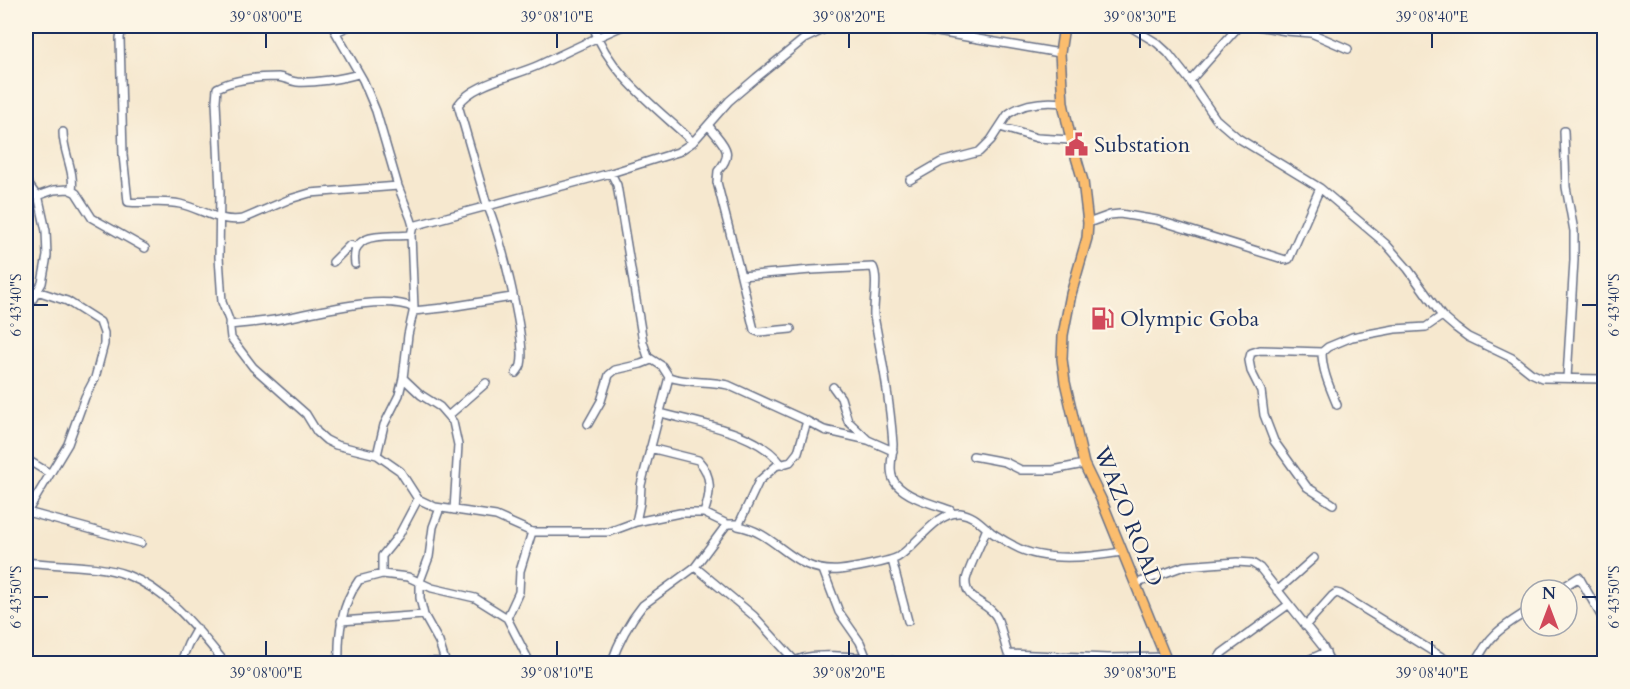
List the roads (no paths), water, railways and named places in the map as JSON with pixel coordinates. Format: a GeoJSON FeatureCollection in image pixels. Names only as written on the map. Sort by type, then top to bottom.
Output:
{"type":"FeatureCollection","features":[{"type":"Feature","properties":{"kind":"main road","name":"WAZO ROAD"},"geometry":{"type":"LineString","coordinates":[[1064,26],[1060,53],[1064,103],[1071,140],[1083,181],[1088,223],[1087,237],[1071,294],[1063,335],[1062,359],[1065,382],[1084,464],[1167,660]]}},
{"type":"Feature","properties":{"kind":"street"},"geometry":{"type":"LineString","coordinates":[[122,26],[123,155],[127,202],[178,203],[220,219],[243,219],[310,193],[398,186]]}},
{"type":"Feature","properties":{"kind":"street"},"geometry":{"type":"LineString","coordinates":[[350,26],[334,29],[363,80],[376,111],[412,226],[413,309],[404,378],[399,395],[384,425],[377,455]]}},
{"type":"Feature","properties":{"kind":"street"},"geometry":{"type":"LineString","coordinates":[[593,26],[615,66],[693,142]]}},
{"type":"Feature","properties":{"kind":"street"},"geometry":{"type":"LineString","coordinates":[[516,373],[520,367],[519,327],[494,219],[487,205],[458,105],[463,97],[474,90],[537,66],[623,26]]}},
{"type":"Feature","properties":{"kind":"street"},"geometry":{"type":"LineString","coordinates":[[412,226],[611,173],[678,152],[693,142],[729,101],[756,78],[804,39],[831,26]]}},
{"type":"Feature","properties":{"kind":"street"},"geometry":{"type":"LineString","coordinates":[[902,26],[1060,53]]}},
{"type":"Feature","properties":{"kind":"street"},"geometry":{"type":"LineString","coordinates":[[970,38],[972,26]]}},
{"type":"Feature","properties":{"kind":"street"},"geometry":{"type":"LineString","coordinates":[[1129,26],[1168,53],[1216,119],[1238,138],[1320,188],[1368,227],[1397,255],[1442,316],[1468,337],[1512,358],[1532,374],[1542,378],[1605,379]]}},
{"type":"Feature","properties":{"kind":"street"},"geometry":{"type":"LineString","coordinates":[[1190,81],[1238,26]]}},
{"type":"Feature","properties":{"kind":"street"},"geometry":{"type":"LineString","coordinates":[[1257,26],[1286,31],[1312,29],[1348,49]]}},
{"type":"Feature","properties":{"kind":"street"},"geometry":{"type":"LineString","coordinates":[[358,74],[306,82],[296,82],[280,77],[247,80],[231,82],[217,88],[219,257],[222,302],[231,338],[253,367],[306,414],[317,432],[336,445],[377,455],[400,471],[418,499],[440,508],[496,516],[532,532],[609,531],[636,522],[680,513],[705,513],[727,524],[752,528],[802,564],[823,570],[840,570],[899,557],[944,517],[952,513],[967,515],[981,522],[1017,548],[1040,556],[1091,557],[1122,552]]}},
{"type":"Feature","properties":{"kind":"street"},"geometry":{"type":"LineString","coordinates":[[910,180],[940,162],[979,152],[1000,128],[1008,114],[1034,102],[1064,103]]}},
{"type":"Feature","properties":{"kind":"street"},"geometry":{"type":"LineString","coordinates":[[709,126],[723,144],[728,156],[727,161],[717,171],[717,182],[754,330],[759,332],[791,329]]}},
{"type":"Feature","properties":{"kind":"street"},"geometry":{"type":"LineString","coordinates":[[1000,128],[1037,138],[1071,140]]}},
{"type":"Feature","properties":{"kind":"street"},"geometry":{"type":"LineString","coordinates":[[1564,131],[1566,187],[1574,231],[1568,378]]}},
{"type":"Feature","properties":{"kind":"street"},"geometry":{"type":"LineString","coordinates":[[63,132],[63,146],[71,166],[72,191]]}},
{"type":"Feature","properties":{"kind":"street"},"geometry":{"type":"LineString","coordinates":[[611,173],[616,185],[643,342],[648,357],[662,366],[669,377],[641,485],[636,522]]}},
{"type":"Feature","properties":{"kind":"street"},"geometry":{"type":"LineString","coordinates":[[26,181],[37,196],[46,231],[47,256],[42,283],[26,311]]}},
{"type":"Feature","properties":{"kind":"street"},"geometry":{"type":"LineString","coordinates":[[1088,223],[1120,214],[1157,220],[1179,225],[1254,252],[1286,260],[1289,259],[1320,188]]}},
{"type":"Feature","properties":{"kind":"street"},"geometry":{"type":"LineString","coordinates":[[37,196],[62,189],[72,191],[76,193],[92,218],[145,248]]}},
{"type":"Feature","properties":{"kind":"street"},"geometry":{"type":"LineString","coordinates":[[355,264],[354,253],[360,241],[369,237],[411,235]]}},
{"type":"Feature","properties":{"kind":"street"},"geometry":{"type":"LineString","coordinates":[[333,262],[350,245],[356,247]]}},
{"type":"Feature","properties":{"kind":"street"},"geometry":{"type":"LineString","coordinates":[[741,276],[873,267],[876,278],[874,316],[891,410],[892,476],[897,485],[912,496],[950,510],[952,513]]}},
{"type":"Feature","properties":{"kind":"street"},"geometry":{"type":"LineString","coordinates":[[37,291],[67,301],[100,322],[104,333],[104,344],[95,378],[85,397],[68,444],[27,510],[141,543]]}},
{"type":"Feature","properties":{"kind":"street"},"geometry":{"type":"LineString","coordinates":[[229,325],[349,306],[383,303],[402,304],[413,309],[443,308],[512,297]]}},
{"type":"Feature","properties":{"kind":"street"},"geometry":{"type":"LineString","coordinates":[[1333,504],[1307,487],[1274,441],[1264,415],[1261,391],[1251,371],[1249,360],[1251,353],[1260,350],[1322,352],[1352,337],[1395,329],[1426,327],[1442,316]]}},
{"type":"Feature","properties":{"kind":"street"},"geometry":{"type":"LineString","coordinates":[[1322,352],[1326,377],[1337,405]]}},
{"type":"Feature","properties":{"kind":"street"},"geometry":{"type":"LineString","coordinates":[[588,424],[601,401],[609,375],[615,370],[651,360]]}},
{"type":"Feature","properties":{"kind":"street"},"geometry":{"type":"LineString","coordinates":[[669,377],[728,385],[832,433],[868,440],[893,451]]}},
{"type":"Feature","properties":{"kind":"street"},"geometry":{"type":"LineString","coordinates":[[404,378],[421,395],[440,407],[453,422],[458,445],[454,510]]}},
{"type":"Feature","properties":{"kind":"street"},"geometry":{"type":"LineString","coordinates":[[448,416],[486,383]]}},
{"type":"Feature","properties":{"kind":"street"},"geometry":{"type":"LineString","coordinates":[[833,387],[841,398],[848,421],[868,440]]}},
{"type":"Feature","properties":{"kind":"street"},"geometry":{"type":"LineString","coordinates":[[661,413],[733,433],[765,448],[774,454],[782,465]]}},
{"type":"Feature","properties":{"kind":"street"},"geometry":{"type":"LineString","coordinates":[[738,526],[759,481],[776,466],[790,462],[798,452],[807,421]]}},
{"type":"Feature","properties":{"kind":"street"},"geometry":{"type":"LineString","coordinates":[[650,448],[698,460],[703,465],[709,475],[711,494],[705,513]]}},
{"type":"Feature","properties":{"kind":"street"},"geometry":{"type":"LineString","coordinates":[[973,456],[1005,462],[1022,470],[1053,470],[1084,464]]}},
{"type":"Feature","properties":{"kind":"street"},"geometry":{"type":"LineString","coordinates":[[26,459],[49,473]]}},
{"type":"Feature","properties":{"kind":"street"},"geometry":{"type":"LineString","coordinates":[[382,574],[382,556],[399,535],[418,499]]}},
{"type":"Feature","properties":{"kind":"street"},"geometry":{"type":"LineString","coordinates":[[382,663],[446,662],[439,642],[424,615],[420,598],[420,581],[429,557],[433,527],[440,508]]}},
{"type":"Feature","properties":{"kind":"street"},"geometry":{"type":"LineString","coordinates":[[611,663],[625,633],[643,605],[694,567],[727,524]]}},
{"type":"Feature","properties":{"kind":"street"},"geometry":{"type":"LineString","coordinates":[[987,528],[966,579],[966,588],[972,599],[997,617],[1008,654],[1167,660]]}},
{"type":"Feature","properties":{"kind":"street"},"geometry":{"type":"LineString","coordinates":[[507,618],[519,592],[520,571],[532,532]]}},
{"type":"Feature","properties":{"kind":"street"},"geometry":{"type":"LineString","coordinates":[[1277,591],[1314,558]]}},
{"type":"Feature","properties":{"kind":"street"},"geometry":{"type":"LineString","coordinates":[[892,560],[908,621]]}},
{"type":"Feature","properties":{"kind":"street"},"geometry":{"type":"LineString","coordinates":[[26,562],[93,568],[127,574],[165,597],[197,628],[226,663]]}},
{"type":"Feature","properties":{"kind":"street"},"geometry":{"type":"LineString","coordinates":[[1135,584],[1184,566],[1252,563],[1260,568],[1326,652],[1331,663]]}},
{"type":"Feature","properties":{"kind":"street"},"geometry":{"type":"LineString","coordinates":[[694,567],[754,616],[795,662],[800,658],[825,656],[895,661]]}},
{"type":"Feature","properties":{"kind":"street"},"geometry":{"type":"LineString","coordinates":[[823,570],[839,612],[860,642],[867,659]]}},
{"type":"Feature","properties":{"kind":"street"},"geometry":{"type":"LineString","coordinates":[[339,663],[341,621],[347,601],[359,580],[382,574],[408,577],[432,588],[475,598],[507,618],[528,659]]}},
{"type":"Feature","properties":{"kind":"street"},"geometry":{"type":"LineString","coordinates":[[1577,578],[1579,577],[1605,621]]}},
{"type":"Feature","properties":{"kind":"street"},"geometry":{"type":"LineString","coordinates":[[1305,626],[1336,593],[1453,663]]}},
{"type":"Feature","properties":{"kind":"street"},"geometry":{"type":"LineString","coordinates":[[1215,663],[1222,653],[1288,605]]}},
{"type":"Feature","properties":{"kind":"street"},"geometry":{"type":"LineString","coordinates":[[341,621],[424,615]]}},
{"type":"Feature","properties":{"kind":"street"},"geometry":{"type":"LineString","coordinates":[[1475,663],[1490,637],[1519,617]]}},
{"type":"Feature","properties":{"kind":"street"},"geometry":{"type":"LineString","coordinates":[[180,663],[197,628]]}},
{"type":"Feature","properties":{"kind":"street"},"geometry":{"type":"LineString","coordinates":[[1299,663],[1326,652]]}},
{"type":"Feature","properties":{"kind":"place","name":"Substation"},"geometry":{"type":"Point","coordinates":[1076,144]}},
{"type":"Feature","properties":{"kind":"place","name":"Olympic Goba"},"geometry":{"type":"Point","coordinates":[1102,318]}}]}
